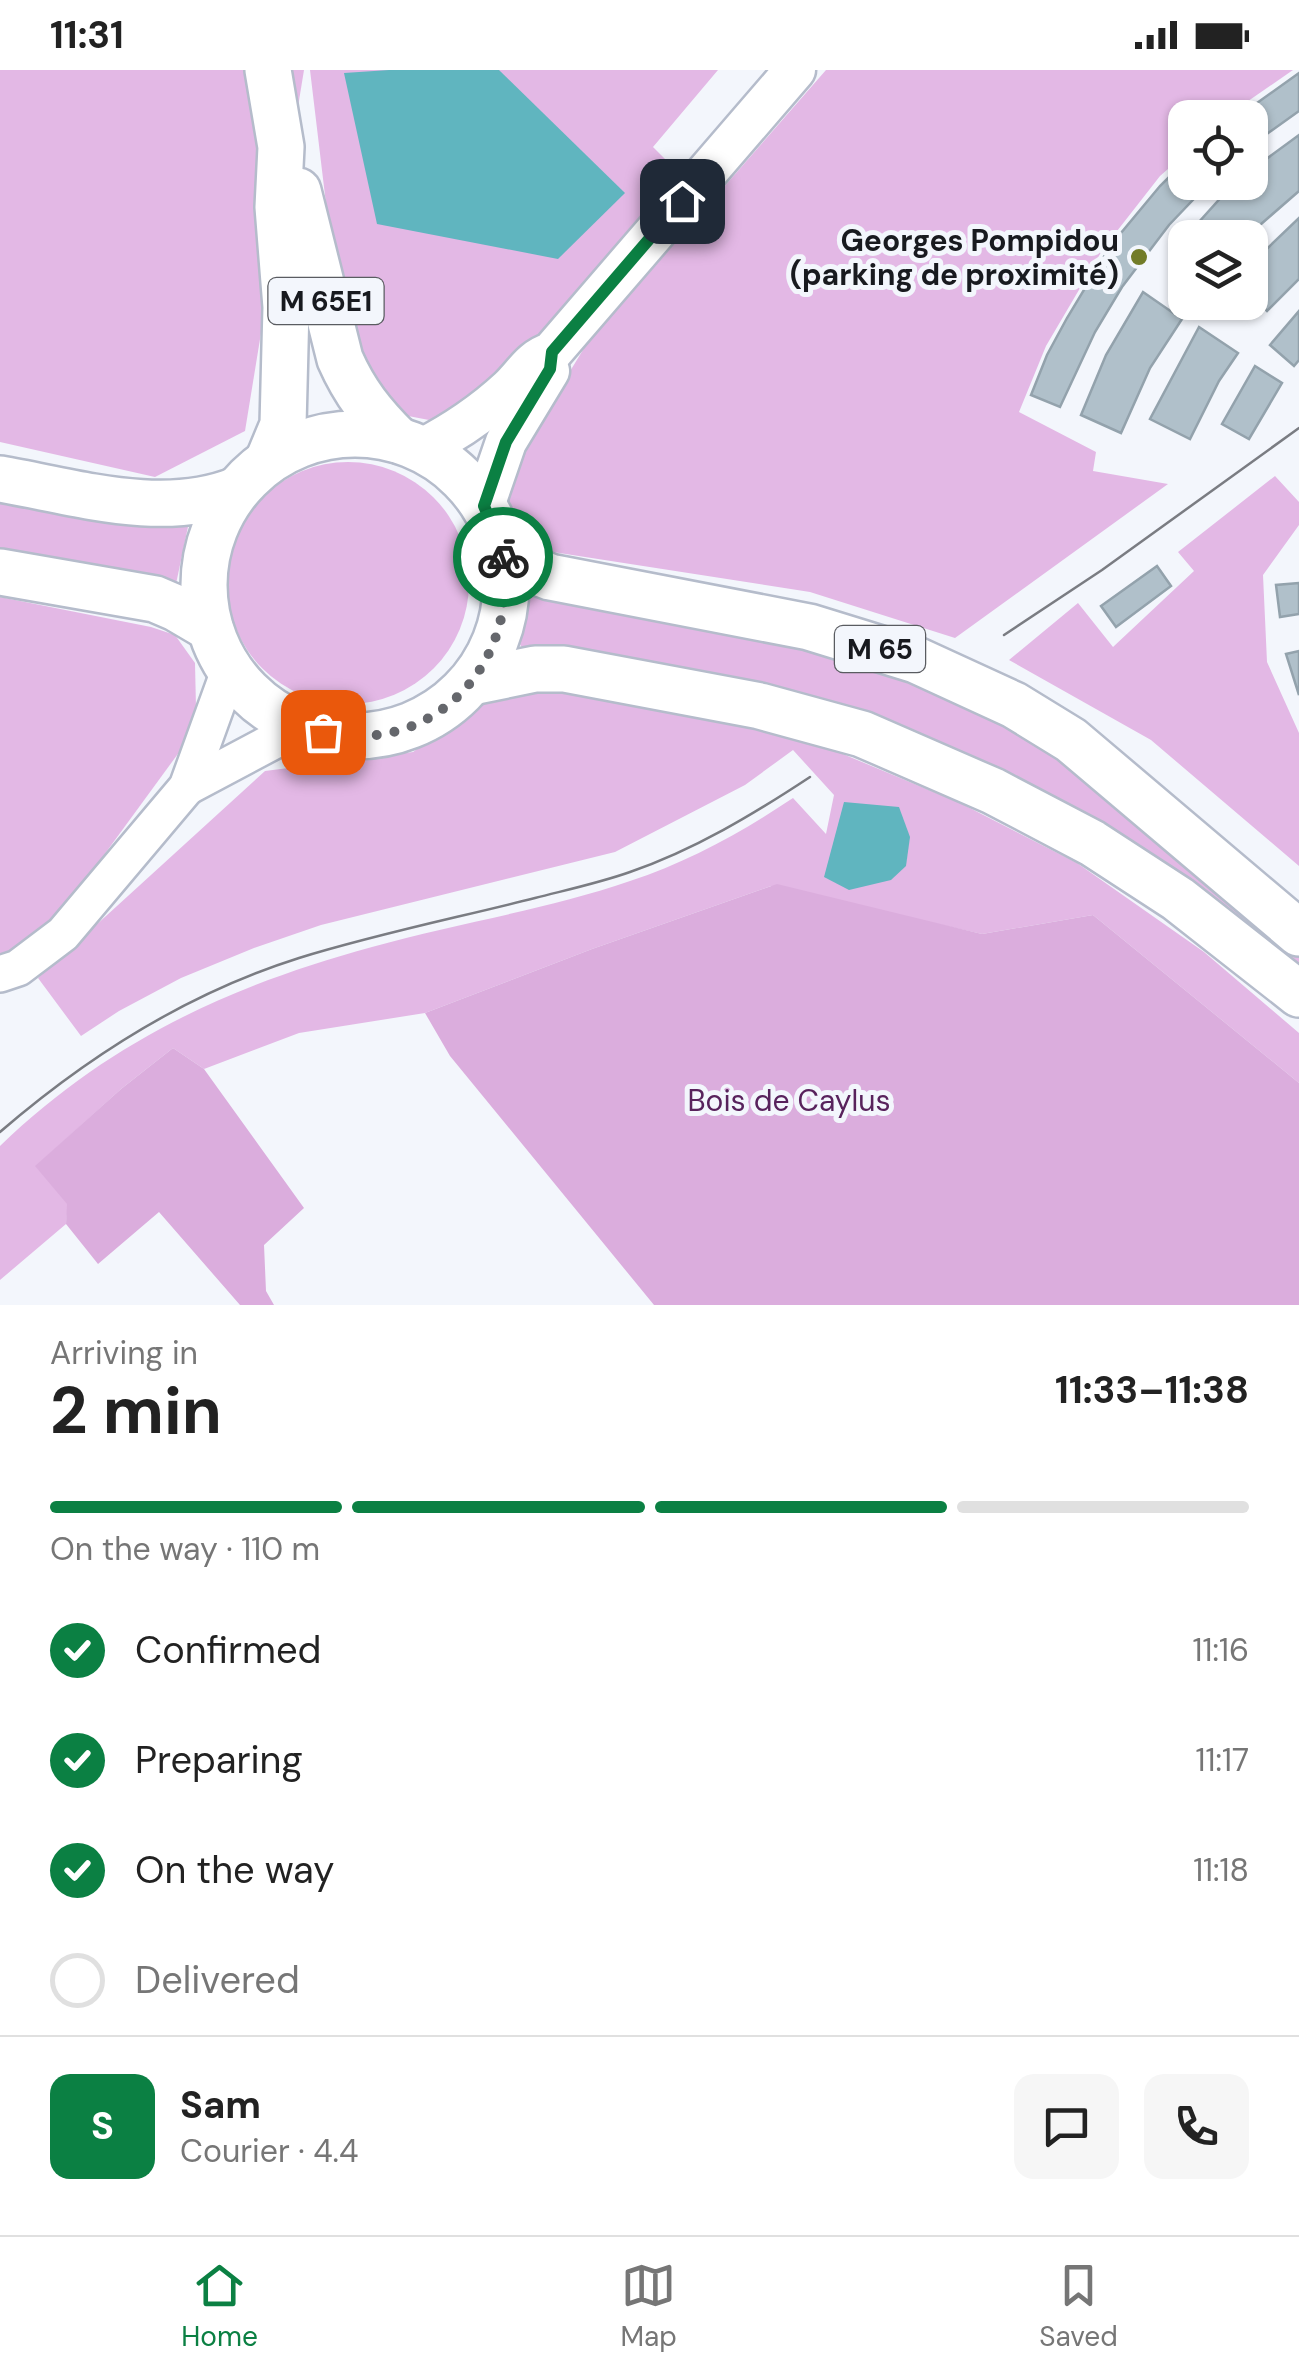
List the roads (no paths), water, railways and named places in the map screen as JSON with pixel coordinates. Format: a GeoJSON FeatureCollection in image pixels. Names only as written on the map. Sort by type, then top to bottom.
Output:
{"type":"FeatureCollection","features":[{"type":"Feature","properties":{"kind":"main road","name":"M 65E1"},"geometry":{"type":"LineString","coordinates":[[268,70],[281,147],[302,201],[340,359],[350,383],[370,412],[410,444]]}},
{"type":"Feature","properties":{"kind":"main road"},"geometry":{"type":"LineString","coordinates":[[410,444],[456,431],[510,388],[538,357],[552,352],[795,70]]}},
{"type":"Feature","properties":{"kind":"main road","name":"M 65E1"},"geometry":{"type":"LineString","coordinates":[[252,476],[283,425],[286,307],[278,207],[281,147]]}},
{"type":"Feature","properties":{"kind":"main road"},"geometry":{"type":"LineString","coordinates":[[493,526],[506,442],[550,369],[552,352]]}},
{"type":"Feature","properties":{"kind":"main road"},"geometry":{"type":"LineString","coordinates":[[0,478],[150,503],[178,504],[212,500],[298,444],[331,435],[364,434],[410,444],[446,464],[468,483],[493,526],[506,582],[503,618],[492,652],[472,682],[436,714],[393,732],[346,737],[300,727],[249,694],[230,670],[204,605],[206,556],[223,510],[252,476]]}},
{"type":"Feature","properties":{"kind":"main road","name":"M 65"},"geometry":{"type":"LineString","coordinates":[[493,526],[517,564],[540,574],[809,627],[916,660],[1014,704],[1071,740],[1299,933]]}},
{"type":"Feature","properties":{"kind":"main road"},"geometry":{"type":"LineString","coordinates":[[0,572],[155,599],[210,628]]}},
{"type":"Feature","properties":{"kind":"main road"},"geometry":{"type":"LineString","coordinates":[[472,682],[535,669],[564,669],[760,706],[862,734],[993,791],[1092,842],[1178,899],[1299,994]]}},
{"type":"Feature","properties":{"kind":"street"},"geometry":{"type":"LineString","coordinates":[[0,974],[18,968],[63,934],[187,787],[230,670]]}},
{"type":"Feature","properties":{"kind":"street"},"geometry":{"type":"LineString","coordinates":[[187,787],[300,727]]}},
{"type":"Feature","properties":{"kind":"water"},"geometry":{"type":"Polygon","coordinates":[[[499,70],[625,193],[558,259],[377,224],[344,73],[499,70]]]}},
{"type":"Feature","properties":{"kind":"water"},"geometry":{"type":"Polygon","coordinates":[[[844,802],[899,807],[910,837],[906,866],[891,880],[849,890],[824,877],[844,802]]]}},
{"type":"Feature","properties":{"kind":"tram line"},"geometry":{"type":"LineString","coordinates":[[1004,635],[1102,570],[1299,428]]}},
{"type":"Feature","properties":{"kind":"tram line"},"geometry":{"type":"LineString","coordinates":[[0,1132],[104,1053],[218,989],[328,949],[630,872],[723,830],[810,777]]}},
{"type":"Feature","properties":{"kind":"place","name":"Georges Pompidou (parking de proximité)"},"geometry":{"type":"Point","coordinates":[1139,257]}},
{"type":"Feature","properties":{"kind":"park label","name":"Bois de Caylus"},"geometry":{"type":"Point","coordinates":[789,1100]}}]}
